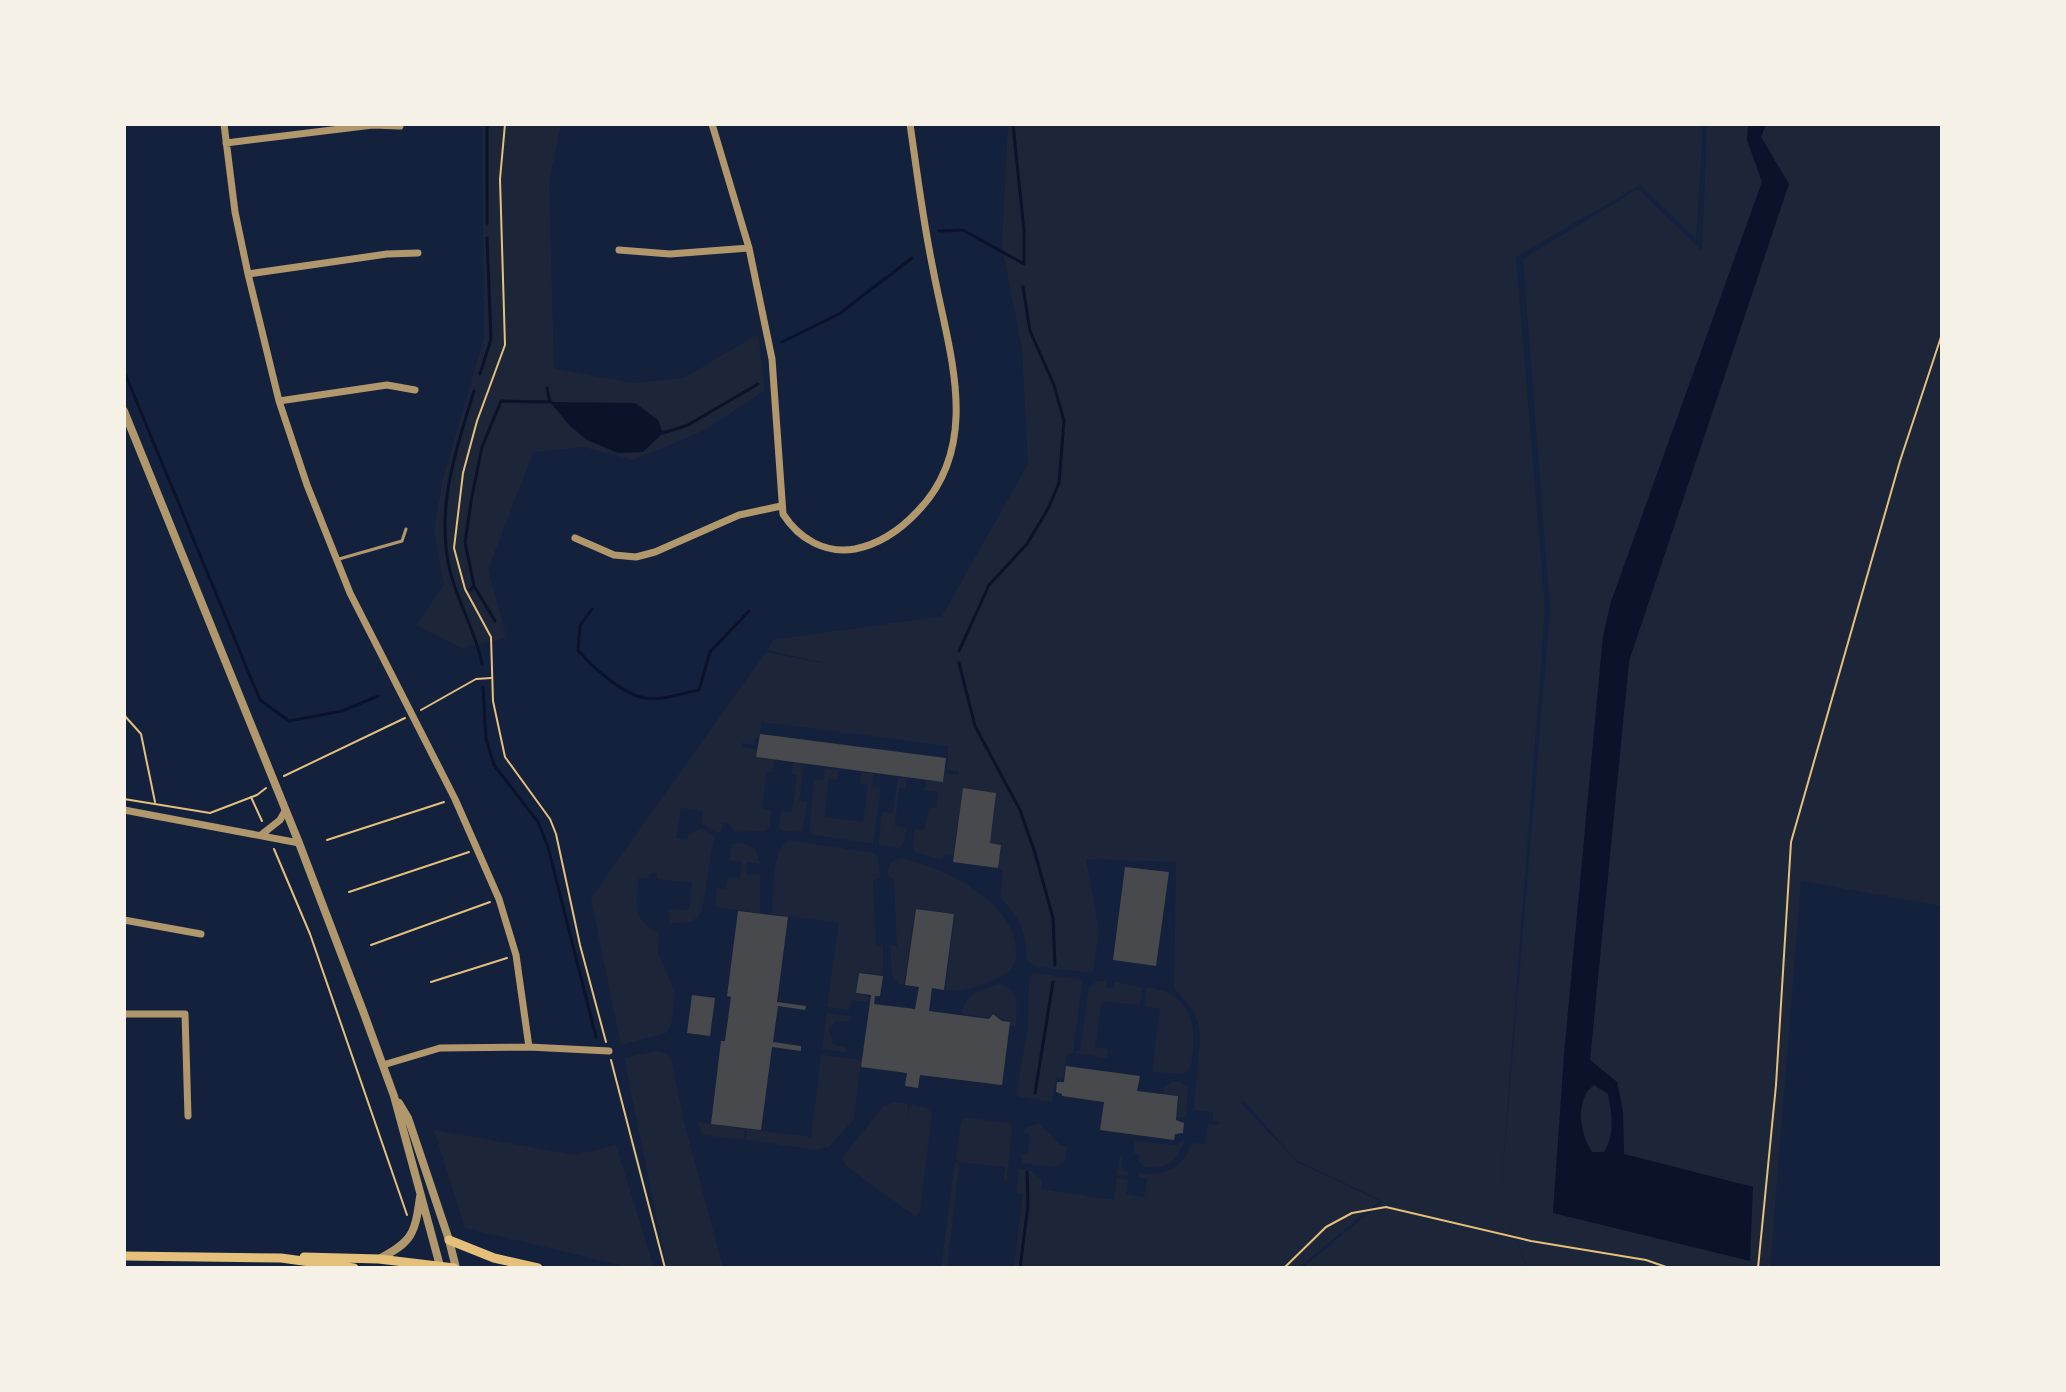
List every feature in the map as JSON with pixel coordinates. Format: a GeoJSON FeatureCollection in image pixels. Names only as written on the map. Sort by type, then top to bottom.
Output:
{"type":"FeatureCollection","features":[{"type":"Feature","properties":{"kind":"main road"},"geometry":{"type":"LineString","coordinates":[[449,1240],[494,1258],[538,1268]]}},
{"type":"Feature","properties":{"kind":"main road"},"geometry":{"type":"LineString","coordinates":[[124,1256],[320,1256],[455,1268]]}},
{"type":"Feature","properties":{"kind":"main road"},"geometry":{"type":"LineString","coordinates":[[281,1258],[354,1268]]}},
{"type":"Feature","properties":{"kind":"street"},"geometry":{"type":"LineString","coordinates":[[224,124],[235,212],[279,401],[336,560],[455,799],[499,899],[516,955],[529,1047]]}},
{"type":"Feature","properties":{"kind":"street"},"geometry":{"type":"LineString","coordinates":[[712,124],[749,248],[774,372],[783,514],[797,532],[824,548],[840,551],[873,545],[905,524],[920,509],[944,474],[952,454],[958,409],[910,124]]}},
{"type":"Feature","properties":{"kind":"street"},"geometry":{"type":"LineString","coordinates":[[226,143],[373,125],[400,126]]}},
{"type":"Feature","properties":{"kind":"street"},"geometry":{"type":"LineString","coordinates":[[619,250],[670,254],[749,248]]}},
{"type":"Feature","properties":{"kind":"street"},"geometry":{"type":"LineString","coordinates":[[248,274],[387,254],[418,253]]}},
{"type":"Feature","properties":{"kind":"street"},"geometry":{"type":"LineString","coordinates":[[279,401],[387,385],[415,390]]}},
{"type":"Feature","properties":{"kind":"street"},"geometry":{"type":"LineString","coordinates":[[124,411],[299,843],[383,1065],[440,1267]]}},
{"type":"Feature","properties":{"kind":"street"},"geometry":{"type":"LineString","coordinates":[[575,538],[614,555],[636,557],[655,552],[739,515],[781,506]]}},
{"type":"Feature","properties":{"kind":"street"},"geometry":{"type":"LineString","coordinates":[[124,810],[299,843]]}},
{"type":"Feature","properties":{"kind":"street"},"geometry":{"type":"LineString","coordinates":[[261,835],[280,820],[285,811]]}},
{"type":"Feature","properties":{"kind":"street"},"geometry":{"type":"LineString","coordinates":[[124,920],[201,934]]}},
{"type":"Feature","properties":{"kind":"street"},"geometry":{"type":"LineString","coordinates":[[124,1014],[185,1014],[188,1116]]}},
{"type":"Feature","properties":{"kind":"street"},"geometry":{"type":"LineString","coordinates":[[383,1065],[440,1048],[529,1047],[609,1051]]}},
{"type":"Feature","properties":{"kind":"street"},"geometry":{"type":"LineString","coordinates":[[394,1096],[408,1118],[449,1240],[455,1268]]}},
{"type":"Feature","properties":{"kind":"street"},"geometry":{"type":"LineString","coordinates":[[379,1259],[412,1237],[421,1192]]}},
{"type":"Feature","properties":{"kind":"lane"},"geometry":{"type":"LineString","coordinates":[[336,560],[402,541],[406,529]]}},
{"type":"Feature","properties":{"kind":"path"},"geometry":{"type":"LineString","coordinates":[[505,124],[500,179],[505,345],[477,421],[463,473],[454,548],[465,589],[491,637],[493,701],[505,757],[550,819],[556,834],[580,945],[665,1268]]}},
{"type":"Feature","properties":{"kind":"path"},"geometry":{"type":"LineString","coordinates":[[1758,1268],[1776,1085],[1791,842],[1900,461],[1942,334]]}},
{"type":"Feature","properties":{"kind":"path"},"geometry":{"type":"LineString","coordinates":[[124,799],[210,813],[257,795],[274,782],[411,715],[476,679],[492,678]]}},
{"type":"Feature","properties":{"kind":"path"},"geometry":{"type":"LineString","coordinates":[[124,715],[141,734],[155,805]]}},
{"type":"Feature","properties":{"kind":"path"},"geometry":{"type":"LineString","coordinates":[[327,840],[455,799]]}},
{"type":"Feature","properties":{"kind":"path"},"geometry":{"type":"LineString","coordinates":[[349,892],[478,849]]}},
{"type":"Feature","properties":{"kind":"path"},"geometry":{"type":"LineString","coordinates":[[275,852],[310,934],[344,1027],[407,1218]]}},
{"type":"Feature","properties":{"kind":"path"},"geometry":{"type":"LineString","coordinates":[[371,945],[499,899]]}},
{"type":"Feature","properties":{"kind":"path"},"geometry":{"type":"LineString","coordinates":[[431,982],[516,955]]}},
{"type":"Feature","properties":{"kind":"path"},"geometry":{"type":"LineString","coordinates":[[1284,1268],[1326,1227],[1352,1213],[1386,1207],[1531,1241],[1646,1260],[1669,1268]]}},
{"type":"Feature","properties":{"kind":"shaded area"},"geometry":{"type":"Polygon","coordinates":[[[482,124],[561,124],[549,182],[554,369],[633,383],[684,378],[758,334],[765,390],[705,430],[634,460],[583,447],[533,452],[488,570],[507,638],[461,648],[416,625],[444,585],[434,531],[443,479],[484,338],[482,124]]]}},
{"type":"Feature","properties":{"kind":"shaded area"},"geometry":{"type":"Polygon","coordinates":[[[1008,124],[1703,124],[1696,239],[1640,185],[1516,257],[1545,609],[1500,1205],[1550,611],[1523,259],[1638,189],[1702,251],[1707,124],[1748,124],[1762,182],[1611,602],[1603,636],[1564,1055],[1553,1212],[1753,1187],[1624,1154],[1623,1112],[1617,1082],[1590,1060],[1629,661],[1788,184],[1761,137],[1766,124],[1942,124],[1942,906],[1801,881],[1770,1268],[1528,1268],[1505,1215],[1527,1268],[1302,1268],[1383,1201],[1296,1160],[1243,1100],[1241,1103],[1297,1162],[1380,1201],[1298,1268],[1014,1268],[1023,1194],[1016,1193],[1019,1169],[1032,1171],[1042,1180],[1041,1189],[1114,1200],[1120,1155],[1123,1157],[1121,1170],[1129,1171],[1128,1176],[1118,1175],[1117,1178],[1128,1180],[1126,1194],[1144,1197],[1147,1179],[1138,1177],[1139,1173],[1172,1169],[1184,1159],[1192,1143],[1205,1144],[1208,1124],[1220,1122],[1213,1120],[1213,1112],[1194,1110],[1200,1038],[1194,1011],[1174,988],[1176,862],[1086,859],[1099,931],[1093,973],[1037,967],[1027,960],[1021,926],[1013,911],[1000,898],[1003,870],[998,868],[1001,845],[990,843],[963,788],[953,856],[947,855],[941,860],[915,852],[913,848],[914,829],[925,830],[929,807],[936,808],[938,791],[924,791],[926,780],[943,782],[945,773],[959,775],[959,771],[948,770],[948,746],[762,722],[759,739],[755,738],[754,745],[741,743],[741,747],[757,749],[757,757],[774,760],[772,772],[767,772],[762,808],[772,810],[769,827],[765,831],[734,832],[729,824],[723,823],[721,832],[715,832],[702,824],[703,811],[681,808],[676,838],[687,840],[689,834],[702,828],[714,836],[699,916],[692,921],[670,924],[668,909],[689,910],[692,883],[658,879],[656,873],[639,878],[637,910],[644,922],[659,933],[658,953],[675,992],[671,1026],[666,1033],[621,1045],[591,898],[766,652],[847,668],[767,650],[773,640],[942,616],[1028,464],[1022,348],[1002,246],[1008,124]]]}},
{"type":"Feature","properties":{"kind":"shaded area"},"geometry":{"type":"Polygon","coordinates":[[[1748,124],[1766,124],[1761,137],[1789,184],[1629,661],[1590,1060],[1617,1082],[1623,1112],[1624,1154],[1753,1187],[1750,1261],[1553,1213],[1564,1055],[1603,636],[1611,602],[1762,182],[1747,140],[1748,124]],[[1594,1085],[1581,1108],[1584,1136],[1592,1152],[1604,1152],[1610,1139],[1608,1094],[1594,1085]]]}},
{"type":"Feature","properties":{"kind":"shaded area"},"geometry":{"type":"Polygon","coordinates":[[[550,402],[635,403],[658,420],[663,433],[643,452],[618,453],[587,440],[570,426],[550,402]]]}},
{"type":"Feature","properties":{"kind":"shaded area"},"geometry":{"type":"Polygon","coordinates":[[[793,763],[804,765],[799,801],[808,802],[802,832],[782,831],[779,827],[781,811],[792,812],[797,775],[791,774],[793,763]]]}},
{"type":"Feature","properties":{"kind":"shaded area"},"geometry":{"type":"Polygon","coordinates":[[[825,768],[839,770],[837,780],[829,779],[824,817],[863,822],[868,785],[860,783],[861,772],[874,774],[872,787],[881,788],[873,844],[809,834],[814,780],[823,780],[825,768]]]}},
{"type":"Feature","properties":{"kind":"shaded area"},"geometry":{"type":"Polygon","coordinates":[[[898,777],[907,778],[905,789],[899,788],[895,826],[906,828],[904,842],[899,848],[879,845],[882,812],[893,813],[898,777]]]}},
{"type":"Feature","properties":{"kind":"shaded area"},"geometry":{"type":"Polygon","coordinates":[[[789,840],[873,853],[878,857],[880,877],[873,880],[876,947],[883,944],[883,975],[858,972],[856,994],[869,996],[868,1002],[851,1000],[849,1010],[827,1007],[839,923],[772,914],[776,862],[783,845],[789,840]]]}},
{"type":"Feature","properties":{"kind":"shaded area"},"geometry":{"type":"Polygon","coordinates":[[[742,843],[755,848],[760,864],[747,862],[746,874],[760,876],[760,913],[715,907],[717,888],[726,889],[728,877],[740,878],[742,862],[729,860],[732,844],[742,843]]]}},
{"type":"Feature","properties":{"kind":"shaded area"},"geometry":{"type":"Polygon","coordinates":[[[900,858],[955,878],[989,901],[1012,932],[1016,956],[1008,972],[975,987],[945,990],[955,914],[915,908],[904,985],[898,984],[892,975],[890,944],[897,947],[894,880],[887,875],[890,863],[900,858]]]}},
{"type":"Feature","properties":{"kind":"shaded area"},"geometry":{"type":"Polygon","coordinates":[[[1035,973],[1082,982],[1073,1053],[1067,1054],[1063,1078],[1056,1077],[1052,1102],[1016,1096],[1028,1026],[1029,977],[1035,973]]]}},
{"type":"Feature","properties":{"kind":"shaded area"},"geometry":{"type":"Polygon","coordinates":[[[1097,981],[1106,981],[1106,988],[1114,988],[1115,982],[1142,988],[1140,1005],[1102,1001],[1095,1047],[1108,1049],[1107,1058],[1075,1053],[1080,1051],[1089,987],[1097,981]]]}},
{"type":"Feature","properties":{"kind":"shaded area"},"geometry":{"type":"Polygon","coordinates":[[[1000,984],[1015,995],[1015,1026],[1010,1026],[1011,1022],[993,1013],[989,1018],[962,1014],[970,997],[1000,984]]]}},
{"type":"Feature","properties":{"kind":"shaded area"},"geometry":{"type":"Polygon","coordinates":[[[1149,987],[1180,1001],[1190,1017],[1193,1055],[1184,1074],[1152,1072],[1160,1009],[1144,1006],[1149,987]]]}},
{"type":"Feature","properties":{"kind":"shaded area"},"geometry":{"type":"Polygon","coordinates":[[[827,1013],[852,1016],[849,1021],[836,1021],[829,1030],[833,1044],[846,1048],[847,1053],[822,1049],[827,1013]]]}},
{"type":"Feature","properties":{"kind":"shaded area"},"geometry":{"type":"Polygon","coordinates":[[[657,1051],[671,1058],[683,1118],[723,1268],[667,1268],[624,1058],[657,1051]]]}},
{"type":"Feature","properties":{"kind":"shaded area"},"geometry":{"type":"Polygon","coordinates":[[[821,1055],[861,1060],[854,1119],[829,1147],[815,1150],[746,1140],[747,1129],[811,1137],[821,1055]]]}},
{"type":"Feature","properties":{"kind":"shaded area"},"geometry":{"type":"Polygon","coordinates":[[[1171,1082],[1180,1082],[1188,1087],[1186,1117],[1177,1117],[1179,1096],[1163,1093],[1164,1087],[1171,1082]]]}},
{"type":"Feature","properties":{"kind":"shaded area"},"geometry":{"type":"Polygon","coordinates":[[[1594,1085],[1608,1094],[1611,1109],[1611,1131],[1604,1152],[1592,1152],[1582,1127],[1581,1108],[1594,1085]]]}},
{"type":"Feature","properties":{"kind":"shaded area"},"geometry":{"type":"Polygon","coordinates":[[[894,1102],[908,1104],[907,1118],[910,1104],[927,1108],[932,1114],[920,1211],[915,1216],[846,1166],[842,1158],[883,1107],[894,1102]]]}},
{"type":"Feature","properties":{"kind":"shaded area"},"geometry":{"type":"Polygon","coordinates":[[[971,1118],[1012,1126],[1007,1180],[1004,1179],[1005,1167],[960,1162],[956,1158],[961,1122],[971,1118]]]}},
{"type":"Feature","properties":{"kind":"shaded area"},"geometry":{"type":"Polygon","coordinates":[[[697,1122],[745,1129],[744,1140],[703,1135],[697,1122]]]}},
{"type":"Feature","properties":{"kind":"shaded area"},"geometry":{"type":"Polygon","coordinates":[[[1039,1123],[1060,1145],[1067,1147],[1065,1161],[1055,1167],[1023,1163],[1021,1154],[1028,1154],[1030,1134],[1023,1133],[1024,1129],[1039,1123]]]}},
{"type":"Feature","properties":{"kind":"shaded area"},"geometry":{"type":"Polygon","coordinates":[[[434,1130],[575,1155],[616,1145],[654,1268],[632,1268],[465,1228],[434,1130]]]}},
{"type":"Feature","properties":{"kind":"shaded area"},"geometry":{"type":"Polygon","coordinates":[[[1185,1139],[1175,1158],[1159,1167],[1145,1167],[1139,1162],[1139,1154],[1133,1153],[1135,1141],[1176,1145],[1185,1139]]]}},
{"type":"Feature","properties":{"kind":"shaded area"},"geometry":{"type":"Polygon","coordinates":[[[955,1161],[959,1165],[947,1268],[941,1268],[955,1161]]]}},
{"type":"Feature","properties":{"kind":"building"},"geometry":{"type":"Polygon","coordinates":[[[760,734],[946,758],[943,782],[756,757],[760,734]]]}},
{"type":"Feature","properties":{"kind":"building"},"geometry":{"type":"Polygon","coordinates":[[[963,788],[996,793],[990,843],[1001,845],[998,868],[953,862],[963,788]]]}},
{"type":"Feature","properties":{"kind":"building"},"geometry":{"type":"Polygon","coordinates":[[[1125,867],[1169,872],[1156,966],[1113,960],[1125,867]]]}},
{"type":"Feature","properties":{"kind":"building"},"geometry":{"type":"Polygon","coordinates":[[[916,909],[954,914],[944,990],[932,988],[929,1011],[989,1019],[993,1014],[1002,1021],[1010,1022],[1002,1085],[920,1075],[918,1088],[905,1086],[907,1073],[861,1067],[871,995],[856,993],[859,973],[883,976],[880,996],[875,996],[874,1004],[915,1009],[919,987],[905,985],[916,909]]]}},
{"type":"Feature","properties":{"kind":"building"},"geometry":{"type":"Polygon","coordinates":[[[738,911],[788,917],[777,1002],[806,1006],[805,1010],[778,1006],[773,1042],[801,1046],[801,1051],[772,1047],[761,1130],[711,1124],[721,1041],[725,1041],[731,997],[727,996],[738,911]]]}},
{"type":"Feature","properties":{"kind":"building"},"geometry":{"type":"Polygon","coordinates":[[[692,995],[715,998],[710,1036],[687,1033],[692,995]]]}},
{"type":"Feature","properties":{"kind":"building"},"geometry":{"type":"Polygon","coordinates":[[[1066,1066],[1140,1076],[1137,1091],[1178,1096],[1176,1120],[1184,1123],[1183,1133],[1175,1134],[1174,1140],[1100,1130],[1104,1102],[1062,1096],[1056,1092],[1057,1082],[1064,1082],[1066,1066]]]}},
{"type":"Feature","properties":{"kind":"waterway"},"geometry":{"type":"LineString","coordinates":[[487,124],[487,224]]}},
{"type":"Feature","properties":{"kind":"waterway"},"geometry":{"type":"LineString","coordinates":[[939,231],[963,230],[1024,264],[1024,231],[1013,124]]}},
{"type":"Feature","properties":{"kind":"waterway"},"geometry":{"type":"LineString","coordinates":[[480,374],[491,339],[487,238]]}},
{"type":"Feature","properties":{"kind":"waterway"},"geometry":{"type":"LineString","coordinates":[[782,342],[839,314],[912,258]]}},
{"type":"Feature","properties":{"kind":"waterway"},"geometry":{"type":"LineString","coordinates":[[959,651],[989,585],[1027,544],[1059,483],[1064,421],[1054,385],[1030,331],[1023,287]]}},
{"type":"Feature","properties":{"kind":"waterway"},"geometry":{"type":"LineString","coordinates":[[124,371],[260,700],[289,721],[342,711],[378,696]]}},
{"type":"Feature","properties":{"kind":"waterway"},"geometry":{"type":"LineString","coordinates":[[663,433],[688,425],[758,384]]}},
{"type":"Feature","properties":{"kind":"waterway"},"geometry":{"type":"LineString","coordinates":[[547,388],[550,402]]}},
{"type":"Feature","properties":{"kind":"waterway"},"geometry":{"type":"LineString","coordinates":[[474,391],[450,480],[445,525],[450,571],[482,664]]}},
{"type":"Feature","properties":{"kind":"waterway"},"geometry":{"type":"LineString","coordinates":[[470,590],[474,586],[465,542],[472,496],[482,447],[501,401],[551,402]]}},
{"type":"Feature","properties":{"kind":"waterway"},"geometry":{"type":"LineString","coordinates":[[474,586],[495,621]]}},
{"type":"Feature","properties":{"kind":"waterway"},"geometry":{"type":"LineString","coordinates":[[592,609],[580,626],[578,650],[617,685],[651,699],[699,690],[710,652],[749,611]]}},
{"type":"Feature","properties":{"kind":"waterway"},"geometry":{"type":"LineString","coordinates":[[959,663],[975,726],[1020,810],[1035,853],[1053,918],[1055,965]]}},
{"type":"Feature","properties":{"kind":"waterway"},"geometry":{"type":"LineString","coordinates":[[483,687],[486,739],[494,765],[538,822],[548,847],[596,1037]]}},
{"type":"Feature","properties":{"kind":"waterway"},"geometry":{"type":"LineString","coordinates":[[1035,1093],[1053,982]]}},
{"type":"Feature","properties":{"kind":"waterway"},"geometry":{"type":"LineString","coordinates":[[1020,1268],[1028,1205],[1027,1172]]}}]}
